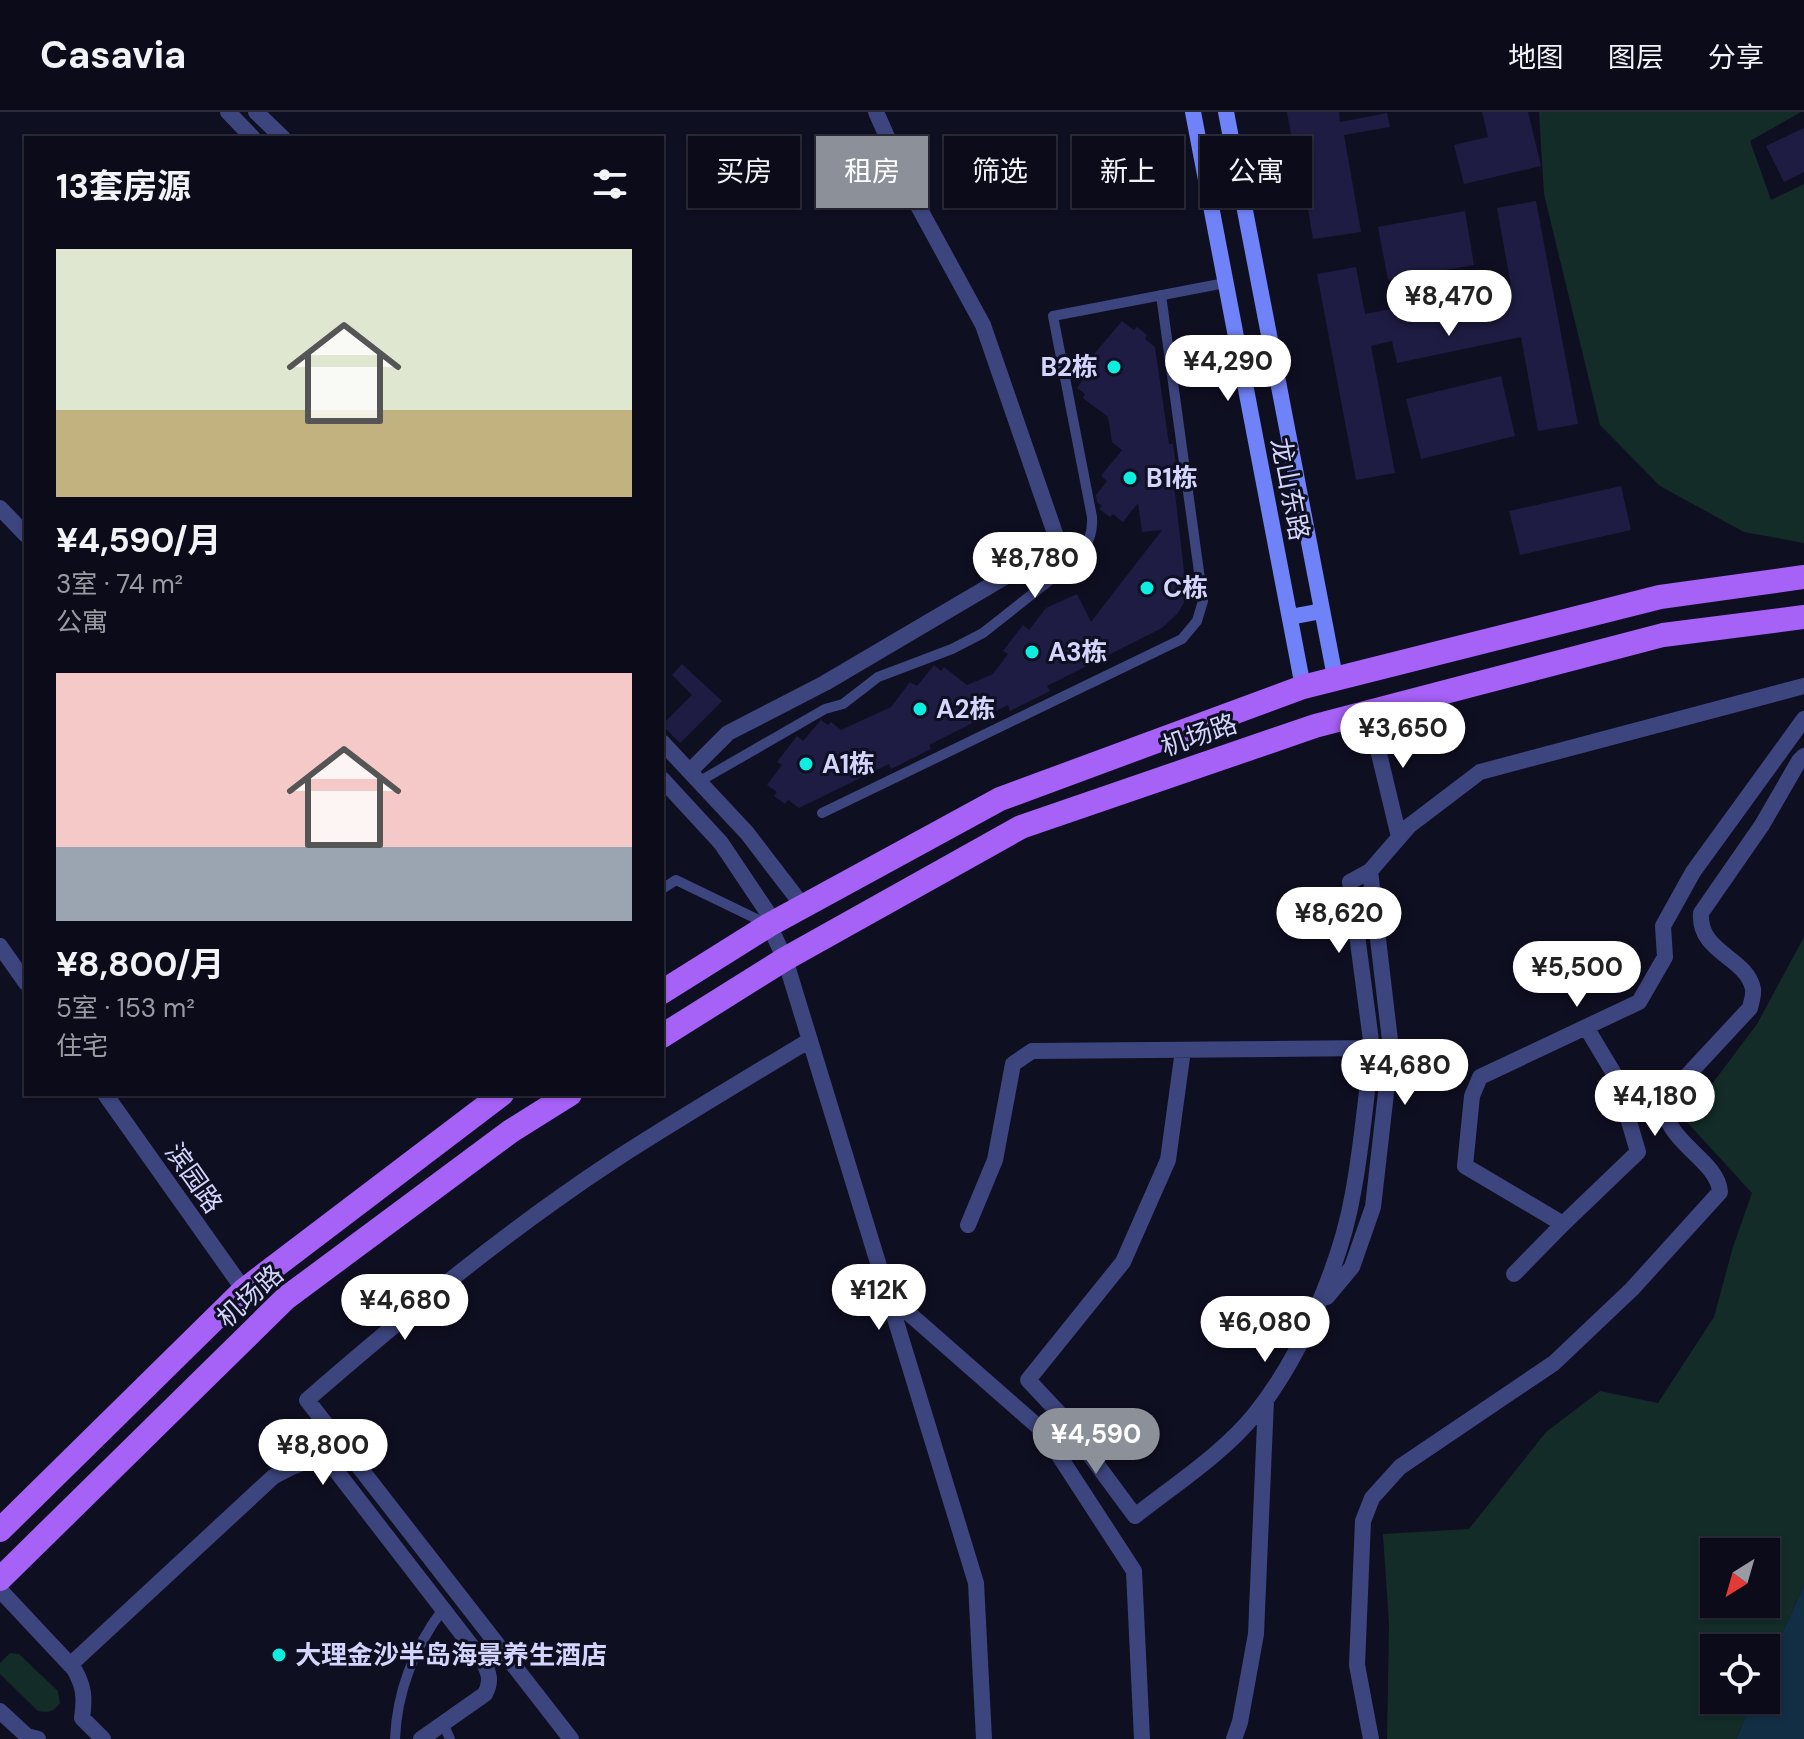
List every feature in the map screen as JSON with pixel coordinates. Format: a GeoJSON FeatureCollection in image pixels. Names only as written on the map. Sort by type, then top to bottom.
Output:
{"type":"FeatureCollection","features":[{"type":"Feature","properties":{"kind":"main road","name":"龙山东路"},"geometry":{"type":"LineString","coordinates":[[1193,112],[1303,687]]}},
{"type":"Feature","properties":{"kind":"main road","name":"龙山东路"},"geometry":{"type":"LineString","coordinates":[[1226,112],[1335,677]]}},
{"type":"Feature","properties":{"kind":"main road","name":"机场路"},"geometry":{"type":"LineString","coordinates":[[664,991],[771,923],[1000,799],[1303,687],[1660,597],[1804,577]]}},
{"type":"Feature","properties":{"kind":"main road"},"geometry":{"type":"LineString","coordinates":[[1290,617],[1322,611]]}},
{"type":"Feature","properties":{"kind":"main road","name":"机场路"},"geometry":{"type":"LineString","coordinates":[[664,1035],[785,959],[1021,827],[1298,731],[1663,635],[1804,617]]}},
{"type":"Feature","properties":{"kind":"main road","name":"机场路"},"geometry":{"type":"LineString","coordinates":[[0,1530],[244,1290],[499,1096]]}},
{"type":"Feature","properties":{"kind":"main road","name":"机场路"},"geometry":{"type":"LineString","coordinates":[[0,1579],[286,1298],[511,1131],[567,1096]]}},
{"type":"Feature","properties":{"kind":"street"},"geometry":{"type":"LineString","coordinates":[[228,112],[251,136]]}},
{"type":"Feature","properties":{"kind":"street"},"geometry":{"type":"LineString","coordinates":[[256,112],[281,136]]}},
{"type":"Feature","properties":{"kind":"street"},"geometry":{"type":"LineString","coordinates":[[695,776],[728,733],[825,683],[1059,545],[983,325],[917,204],[876,112]]}},
{"type":"Feature","properties":{"kind":"street"},"geometry":{"type":"LineString","coordinates":[[0,508],[24,533]]}},
{"type":"Feature","properties":{"kind":"street"},"geometry":{"type":"LineString","coordinates":[[1183,1050],[1168,1160],[1123,1262],[1028,1380],[1058,1412],[1135,1516],[1209,1458],[1255,1415],[1286,1368],[1327,1285],[1353,1195],[1372,1048],[1350,882],[1370,871],[1409,826],[1480,772],[1804,686]]}},
{"type":"Feature","properties":{"kind":"street"},"geometry":{"type":"LineString","coordinates":[[1369,712],[1399,837]]}},
{"type":"Feature","properties":{"kind":"street"},"geometry":{"type":"LineString","coordinates":[[1563,1224],[1465,1166],[1472,1096],[1480,1077],[1639,1002],[1665,957],[1663,926],[1693,872],[1804,719]]}},
{"type":"Feature","properties":{"kind":"street"},"geometry":{"type":"LineString","coordinates":[[664,744],[747,833],[803,906]]}},
{"type":"Feature","properties":{"kind":"street"},"geometry":{"type":"LineString","coordinates":[[1371,1739],[1357,1665],[1363,1521],[1372,1498],[1400,1467],[1554,1363],[1632,1289],[1720,1192],[1720,1181],[1675,1132],[1667,1117],[1665,1104],[1671,1093],[1750,1008],[1754,990],[1747,976],[1705,937],[1700,926],[1701,913],[1762,825],[1804,756]]}},
{"type":"Feature","properties":{"kind":"street"},"geometry":{"type":"LineString","coordinates":[[664,781],[721,843],[771,923],[785,959],[976,1583],[984,1739]]}},
{"type":"Feature","properties":{"kind":"street"},"geometry":{"type":"LineString","coordinates":[[1313,1313],[1352,1267],[1373,1207],[1391,1049],[1370,871]]}},
{"type":"Feature","properties":{"kind":"street"},"geometry":{"type":"LineString","coordinates":[[0,946],[24,980]]}},
{"type":"Feature","properties":{"kind":"street"},"geometry":{"type":"LineString","coordinates":[[1514,1274],[1638,1152],[1616,1077],[1586,1027]]}},
{"type":"Feature","properties":{"kind":"street"},"geometry":{"type":"LineString","coordinates":[[571,1739],[307,1400],[419,1303],[526,1222],[613,1161],[810,1040]]}},
{"type":"Feature","properties":{"kind":"street"},"geometry":{"type":"LineString","coordinates":[[968,1225],[995,1160],[1013,1064],[1032,1051],[1372,1048]]}},
{"type":"Feature","properties":{"kind":"street","name":"滨园路"},"geometry":{"type":"LineString","coordinates":[[106,1096],[244,1290]]}},
{"type":"Feature","properties":{"kind":"street"},"geometry":{"type":"LineString","coordinates":[[888,1295],[1043,1431],[1134,1571],[1142,1739]]}},
{"type":"Feature","properties":{"kind":"street"},"geometry":{"type":"LineString","coordinates":[[1234,1739],[1256,1634],[1266,1399]]}},
{"type":"Feature","properties":{"kind":"street"},"geometry":{"type":"LineString","coordinates":[[70,1665],[273,1477],[299,1462],[312,1461],[334,1468],[483,1661],[490,1684],[485,1694],[421,1739]]}},
{"type":"Feature","properties":{"kind":"street"},"geometry":{"type":"LineString","coordinates":[[0,1590],[70,1665],[82,1683],[85,1699],[82,1718],[103,1739]]}},
{"type":"Feature","properties":{"kind":"street"},"geometry":{"type":"LineString","coordinates":[[3,1722],[38,1739]]}},
{"type":"Feature","properties":{"kind":"lane"},"geometry":{"type":"LineString","coordinates":[[695,776],[825,709],[843,704],[878,677],[952,649],[983,633],[1078,558],[1088,545],[1093,531],[1092,517],[1053,316],[1225,283]]}},
{"type":"Feature","properties":{"kind":"lane"},"geometry":{"type":"LineString","coordinates":[[822,813],[1182,639],[1197,621],[1203,601],[1161,295]]}},
{"type":"Feature","properties":{"kind":"lane"},"geometry":{"type":"LineString","coordinates":[[664,888],[676,880],[771,923]]}},
{"type":"Feature","properties":{"kind":"lane"},"geometry":{"type":"LineString","coordinates":[[395,1739],[398,1707],[412,1656],[443,1609]]}},
{"type":"Feature","properties":{"kind":"lane"},"geometry":{"type":"LineString","coordinates":[[443,1723],[450,1739]]}},
{"type":"Feature","properties":{"kind":"green space"},"geometry":{"type":"Polygon","coordinates":[[[1539,112],[1801,112],[1750,141],[1771,200],[1804,184],[1804,543],[1744,532],[1660,486],[1600,425],[1544,194],[1539,112]]]}},
{"type":"Feature","properties":{"kind":"green space"},"geometry":{"type":"Polygon","coordinates":[[[1804,937],[1804,1585],[1780,1638],[1780,1634],[1700,1634],[1700,1714],[1747,1714],[1736,1739],[1387,1739],[1389,1624],[1383,1534],[1469,1529],[1546,1432],[1600,1391],[1658,1403],[1714,1317],[1752,1193],[1685,1120],[1757,1024],[1804,937]]]}},
{"type":"Feature","properties":{"kind":"green space"},"geometry":{"type":"Polygon","coordinates":[[[10,1653],[19,1654],[58,1691],[60,1703],[55,1708],[48,1712],[38,1711],[0,1674],[0,1663],[10,1653]]]}},
{"type":"Feature","properties":{"kind":"water"},"geometry":{"type":"Polygon","coordinates":[[[1804,1585],[1804,1739],[1736,1739],[1747,1714],[1780,1714],[1780,1638],[1804,1585]]]}},
{"type":"Feature","properties":{"kind":"building"},"geometry":{"type":"Polygon","coordinates":[[[1287,112],[1339,112],[1340,122],[1387,113],[1390,127],[1344,135],[1361,232],[1313,239],[1308,208],[1312,208],[1312,136],[1291,136],[1287,112]]]}},
{"type":"Feature","properties":{"kind":"building"},"geometry":{"type":"Polygon","coordinates":[[[1482,112],[1528,112],[1541,166],[1464,184],[1454,145],[1488,137],[1482,112]]]}},
{"type":"Feature","properties":{"kind":"building"},"geometry":{"type":"Polygon","coordinates":[[[1804,128],[1804,172],[1784,182],[1766,146],[1804,128]]]}},
{"type":"Feature","properties":{"kind":"building"},"geometry":{"type":"Polygon","coordinates":[[[1536,201],[1578,424],[1538,431],[1521,337],[1397,363],[1392,341],[1371,346],[1395,473],[1356,480],[1317,274],[1356,267],[1365,314],[1511,285],[1497,208],[1536,201]]]}},
{"type":"Feature","properties":{"kind":"building"},"geometry":{"type":"Polygon","coordinates":[[[1465,211],[1474,265],[1388,280],[1378,227],[1465,211]]]}},
{"type":"Feature","properties":{"kind":"building"},"geometry":{"type":"Polygon","coordinates":[[[1122,321],[1134,330],[1137,327],[1155,347],[1169,444],[1173,444],[1176,466],[1172,467],[1187,597],[1178,613],[1162,628],[1047,686],[1050,691],[1010,711],[1008,705],[929,745],[931,749],[891,769],[889,764],[799,808],[788,800],[785,804],[774,796],[777,792],[767,785],[782,765],[777,762],[797,736],[803,741],[821,720],[828,725],[831,722],[841,730],[891,707],[910,682],[917,686],[934,665],[941,671],[944,667],[967,685],[993,674],[1008,654],[1003,651],[1023,625],[1029,630],[1046,608],[1077,594],[1091,622],[1162,530],[1142,532],[1138,503],[1123,522],[1099,509],[1102,506],[1097,502],[1096,495],[1107,481],[1101,476],[1122,450],[1112,442],[1108,417],[1083,398],[1085,394],[1077,388],[1090,369],[1085,365],[1122,321]]]}},
{"type":"Feature","properties":{"kind":"building"},"geometry":{"type":"Polygon","coordinates":[[[1501,376],[1515,436],[1421,459],[1406,399],[1501,376]]]}},
{"type":"Feature","properties":{"kind":"building"},"geometry":{"type":"Polygon","coordinates":[[[1621,486],[1631,530],[1520,555],[1509,511],[1621,486]]]}},
{"type":"Feature","properties":{"kind":"building"},"geometry":{"type":"Polygon","coordinates":[[[682,664],[722,701],[680,743],[664,727],[664,723],[692,695],[672,675],[682,664]]]}},
{"type":"Feature","properties":{"kind":"place","name":"B2栋"},"geometry":{"type":"Point","coordinates":[1114,367]}},
{"type":"Feature","properties":{"kind":"place","name":"B1栋"},"geometry":{"type":"Point","coordinates":[1130,478]}},
{"type":"Feature","properties":{"kind":"place","name":"C栋"},"geometry":{"type":"Point","coordinates":[1147,588]}},
{"type":"Feature","properties":{"kind":"place","name":"A3栋"},"geometry":{"type":"Point","coordinates":[1032,652]}},
{"type":"Feature","properties":{"kind":"place","name":"A2栋"},"geometry":{"type":"Point","coordinates":[920,709]}},
{"type":"Feature","properties":{"kind":"place","name":"A1栋"},"geometry":{"type":"Point","coordinates":[806,764]}},
{"type":"Feature","properties":{"kind":"place","name":"大理金沙半岛海景养生酒店"},"geometry":{"type":"Point","coordinates":[279,1655]}}]}
